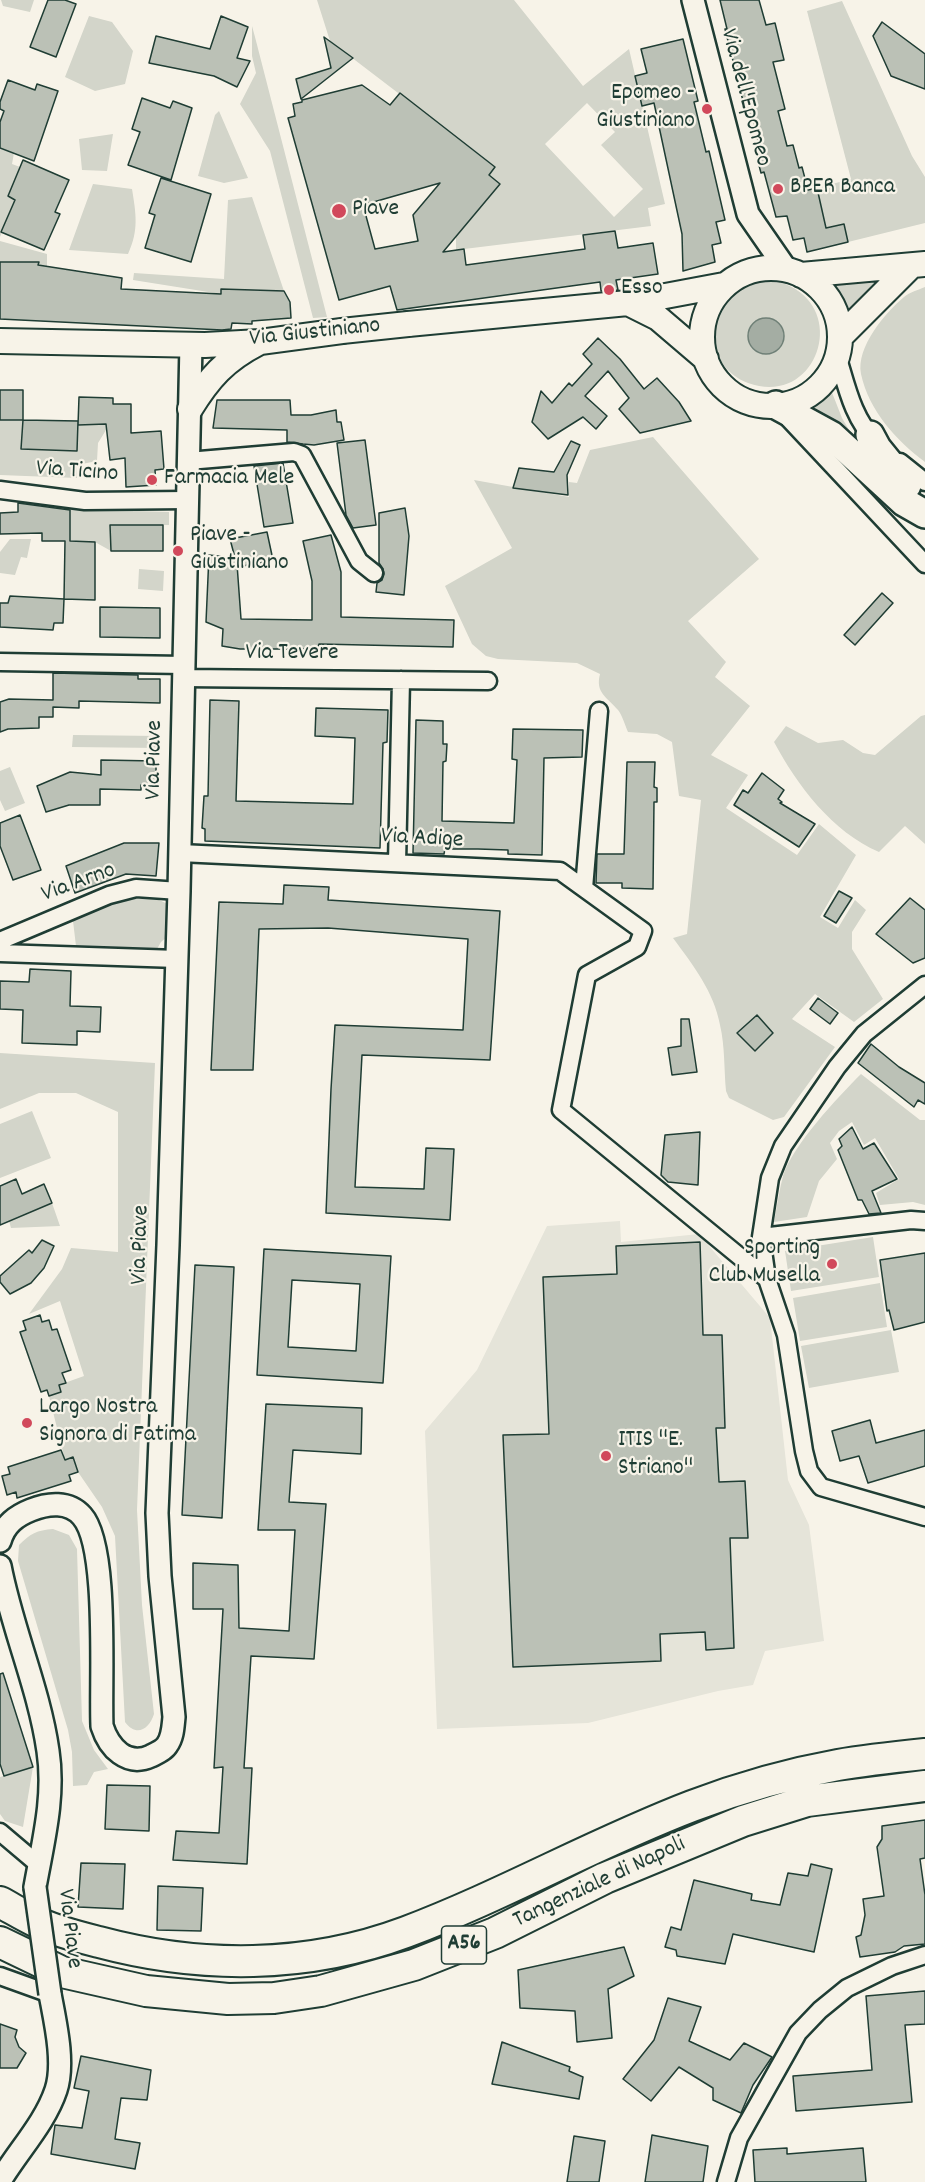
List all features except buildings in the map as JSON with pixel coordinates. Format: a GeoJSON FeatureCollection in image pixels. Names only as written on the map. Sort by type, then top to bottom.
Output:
{"type":"FeatureCollection","features":[{"type":"Feature","properties":{"kind":"highway"},"geometry":{"type":"LineString","coordinates":[[776,405],[831,435],[904,502],[925,514]]}},
{"type":"Feature","properties":{"kind":"highway"},"geometry":{"type":"LineString","coordinates":[[870,435],[890,466],[925,507]]}},
{"type":"Feature","properties":{"kind":"highway","name":"Tangenziale di Napoli"},"geometry":{"type":"LineString","coordinates":[[0,1902],[40,1924],[57,1930],[151,1954],[227,1962],[307,1957],[375,1942],[405,1932],[649,1824],[730,1792],[840,1764],[925,1754]]}},
{"type":"Feature","properties":{"kind":"highway","name":"Tangenziale di Napoli"},"geometry":{"type":"LineString","coordinates":[[0,1942],[62,1972],[146,1991],[228,1999],[274,1998],[321,1991],[414,1965],[495,1933],[604,1878],[743,1821],[807,1801],[925,1786]]}},
{"type":"Feature","properties":{"kind":"main road"},"geometry":{"type":"LineString","coordinates":[[794,272],[817,285],[829,300],[837,318],[838,346],[831,371],[814,390],[792,402],[761,405],[733,394],[722,385],[712,373],[706,359],[702,340],[704,320],[711,301],[724,285],[738,275],[753,269],[770,267],[794,272],[917,265]]}},
{"type":"Feature","properties":{"kind":"main road"},"geometry":{"type":"LineString","coordinates":[[838,346],[917,265]]}},
{"type":"Feature","properties":{"kind":"main road","name":"Via Giustiniano"},"geometry":{"type":"LineString","coordinates":[[0,341],[191,344],[260,342],[408,324],[628,303],[724,285]]}},
{"type":"Feature","properties":{"kind":"main road"},"geometry":{"type":"LineString","coordinates":[[628,303],[658,318],[706,359]]}},
{"type":"Feature","properties":{"kind":"main road"},"geometry":{"type":"LineString","coordinates":[[190,409],[204,386],[220,368],[242,351],[260,342]]}},
{"type":"Feature","properties":{"kind":"street","name":"Via dell'Epomeo"},"geometry":{"type":"LineString","coordinates":[[693,0],[748,214],[794,272]]}},
{"type":"Feature","properties":{"kind":"street","name":"Via Piave"},"geometry":{"type":"LineString","coordinates":[[0,1541],[3,1532],[14,1518],[40,1507],[52,1504],[63,1505],[81,1515],[93,1536],[98,1561],[102,1726],[107,1741],[125,1757],[142,1759],[159,1752],[167,1745],[172,1734],[174,1717],[160,1576],[157,1513],[168,1253],[179,891],[191,344]]}},
{"type":"Feature","properties":{"kind":"street"},"geometry":{"type":"LineString","coordinates":[[838,346],[854,407],[870,435],[925,482]]}},
{"type":"Feature","properties":{"kind":"street"},"geometry":{"type":"LineString","coordinates":[[776,405],[925,564]]}},
{"type":"Feature","properties":{"kind":"street"},"geometry":{"type":"LineString","coordinates":[[188,461],[294,452],[302,455],[359,561],[374,573]]}},
{"type":"Feature","properties":{"kind":"street","name":"Via Ticino"},"geometry":{"type":"LineString","coordinates":[[0,490],[85,501],[187,500]]}},
{"type":"Feature","properties":{"kind":"street","name":"Via Tevere"},"geometry":{"type":"LineString","coordinates":[[0,662],[184,672],[488,681]]}},
{"type":"Feature","properties":{"kind":"street"},"geometry":{"type":"LineString","coordinates":[[397,863],[401,680]]}},
{"type":"Feature","properties":{"kind":"street"},"geometry":{"type":"LineString","coordinates":[[584,888],[599,711]]}},
{"type":"Feature","properties":{"kind":"street","name":"Via Adige"},"geometry":{"type":"LineString","coordinates":[[180,853],[560,871],[584,888],[643,932],[637,947],[587,975],[561,1110],[767,1279]]}},
{"type":"Feature","properties":{"kind":"street","name":"Via Arno"},"geometry":{"type":"LineString","coordinates":[[0,941],[109,895],[136,888],[179,891]]}},
{"type":"Feature","properties":{"kind":"street"},"geometry":{"type":"LineString","coordinates":[[0,953],[177,959]]}},
{"type":"Feature","properties":{"kind":"street"},"geometry":{"type":"LineString","coordinates":[[925,985],[864,1034],[837,1067],[783,1146],[770,1178],[761,1237],[767,1279],[786,1335],[809,1471],[821,1487],[925,1517]]}},
{"type":"Feature","properties":{"kind":"street"},"geometry":{"type":"LineString","coordinates":[[761,1237],[911,1220],[925,1221]]}},
{"type":"Feature","properties":{"kind":"street","name":"Via Piave"},"geometry":{"type":"LineString","coordinates":[[0,2181],[56,2091],[59,2067],[35,1887],[50,1803],[49,1753],[41,1713],[1,1574]]}},
{"type":"Feature","properties":{"kind":"street"},"geometry":{"type":"LineString","coordinates":[[0,1832],[39,1864]]}},
{"type":"Feature","properties":{"kind":"street"},"geometry":{"type":"LineString","coordinates":[[726,2182],[739,2138],[798,2032],[847,1988],[892,1966],[925,1955]]}},
{"type":"Feature","properties":{"kind":"street"},"geometry":{"type":"LineString","coordinates":[[0,1976],[50,1994]]}},
{"type":"Feature","properties":{"kind":"shaded area"},"geometry":{"type":"Polygon","coordinates":[[[1,0],[34,0],[30,12],[3,6],[1,0]]]}},
{"type":"Feature","properties":{"kind":"shaded area"},"geometry":{"type":"Polygon","coordinates":[[[317,0],[514,0],[583,86],[629,49],[665,204],[648,208],[651,226],[456,250],[456,236],[499,184],[489,175],[495,167],[330,41],[317,0]],[[587,103],[545,144],[614,217],[643,189],[601,145],[615,132],[587,103]]]}},
{"type":"Feature","properties":{"kind":"shaded area"},"geometry":{"type":"Polygon","coordinates":[[[842,1],[912,156],[925,177],[925,223],[848,242],[843,224],[825,228],[817,188],[851,179],[807,11],[842,1]]]}},
{"type":"Feature","properties":{"kind":"shaded area"},"geometry":{"type":"Polygon","coordinates":[[[89,16],[112,22],[133,51],[125,84],[95,91],[65,77],[89,16]]]}},
{"type":"Feature","properties":{"kind":"shaded area"},"geometry":{"type":"Polygon","coordinates":[[[252,26],[327,317],[313,318],[270,151],[240,104],[256,73],[252,56],[252,26]]]}},
{"type":"Feature","properties":{"kind":"shaded area"},"geometry":{"type":"Polygon","coordinates":[[[219,111],[248,178],[224,183],[198,176],[215,115],[219,111]]]}},
{"type":"Feature","properties":{"kind":"shaded area"},"geometry":{"type":"Polygon","coordinates":[[[113,134],[107,171],[82,170],[79,139],[113,134]]]}},
{"type":"Feature","properties":{"kind":"shaded area"},"geometry":{"type":"Polygon","coordinates":[[[0,148],[14,153],[12,164],[20,167],[8,196],[15,200],[0,237],[0,148]]]}},
{"type":"Feature","properties":{"kind":"shaded area"},"geometry":{"type":"Polygon","coordinates":[[[93,184],[132,189],[136,222],[128,254],[69,250],[93,184]]]}},
{"type":"Feature","properties":{"kind":"shaded area"},"geometry":{"type":"Polygon","coordinates":[[[252,197],[284,291],[222,289],[221,294],[133,280],[134,273],[224,279],[228,200],[252,197]]]}},
{"type":"Feature","properties":{"kind":"shaded area"},"geometry":{"type":"Polygon","coordinates":[[[0,241],[47,254],[47,266],[25,262],[0,262],[0,241]]]}},
{"type":"Feature","properties":{"kind":"shaded area"},"geometry":{"type":"Polygon","coordinates":[[[886,276],[849,317],[831,282],[886,276]]]}},
{"type":"Feature","properties":{"kind":"shaded area"},"geometry":{"type":"Polygon","coordinates":[[[763,281],[785,284],[805,296],[816,314],[820,333],[817,352],[807,369],[792,382],[772,387],[748,383],[732,374],[721,360],[716,340],[717,320],[725,302],[741,288],[763,281]],[[764,318],[757,320],[749,329],[749,342],[780,348],[784,342],[784,330],[764,318]]]}},
{"type":"Feature","properties":{"kind":"shaded area"},"geometry":{"type":"Polygon","coordinates":[[[925,287],[925,462],[894,434],[877,412],[865,388],[861,364],[867,342],[881,321],[904,297],[925,287]]]}},
{"type":"Feature","properties":{"kind":"shaded area"},"geometry":{"type":"Polygon","coordinates":[[[766,318],[779,323],[784,336],[779,349],[766,354],[753,349],[748,336],[753,323],[766,318]]]}},
{"type":"Feature","properties":{"kind":"shaded area"},"geometry":{"type":"Polygon","coordinates":[[[831,390],[842,418],[855,440],[811,410],[831,390]]]}},
{"type":"Feature","properties":{"kind":"shaded area"},"geometry":{"type":"Polygon","coordinates":[[[0,420],[23,420],[22,449],[77,451],[78,425],[106,424],[106,430],[98,443],[97,461],[77,465],[77,478],[0,475],[0,420]]]}},
{"type":"Feature","properties":{"kind":"shaded area"},"geometry":{"type":"Polygon","coordinates":[[[653,437],[759,559],[688,621],[726,662],[715,677],[750,706],[711,755],[748,775],[726,808],[797,855],[819,824],[856,855],[820,917],[838,928],[855,900],[866,910],[852,932],[852,949],[883,999],[854,1022],[815,994],[792,1019],[835,1047],[784,1117],[773,1120],[729,1098],[726,1091],[722,1033],[713,1001],[702,979],[673,938],[687,934],[701,800],[679,796],[672,742],[657,734],[628,732],[619,712],[599,686],[600,674],[577,663],[498,659],[486,656],[472,644],[445,586],[512,548],[474,480],[569,497],[569,482],[577,483],[590,450],[653,437]]]}},
{"type":"Feature","properties":{"kind":"shaded area"},"geometry":{"type":"Polygon","coordinates":[[[70,509],[169,512],[169,525],[111,525],[111,551],[95,542],[70,541],[70,509]]]}},
{"type":"Feature","properties":{"kind":"shaded area"},"geometry":{"type":"Polygon","coordinates":[[[10,539],[31,539],[27,558],[21,557],[15,575],[0,573],[0,552],[10,539]]]}},
{"type":"Feature","properties":{"kind":"shaded area"},"geometry":{"type":"Polygon","coordinates":[[[139,569],[164,571],[163,591],[138,589],[139,569]]]}},
{"type":"Feature","properties":{"kind":"shaded area"},"geometry":{"type":"Polygon","coordinates":[[[925,715],[925,844],[905,826],[879,852],[862,843],[831,820],[818,806],[794,775],[774,742],[786,726],[818,743],[843,740],[863,753],[875,755],[925,715]]]}},
{"type":"Feature","properties":{"kind":"shaded area"},"geometry":{"type":"Polygon","coordinates":[[[73,735],[159,736],[159,748],[72,747],[73,735]]]}},
{"type":"Feature","properties":{"kind":"shaded area"},"geometry":{"type":"Polygon","coordinates":[[[10,767],[25,803],[5,811],[0,800],[0,771],[10,767]]]}},
{"type":"Feature","properties":{"kind":"shaded area"},"geometry":{"type":"Polygon","coordinates":[[[122,895],[134,899],[157,899],[174,907],[174,931],[161,942],[153,956],[111,947],[92,953],[76,946],[73,921],[92,913],[100,899],[122,895]]]}},
{"type":"Feature","properties":{"kind":"shaded area"},"geometry":{"type":"Polygon","coordinates":[[[0,1053],[155,1063],[137,1510],[142,1605],[154,1714],[146,1728],[142,1730],[133,1729],[125,1722],[115,1536],[102,1507],[78,1472],[73,1457],[65,1460],[49,1396],[61,1392],[59,1385],[84,1376],[60,1301],[29,1314],[62,1269],[71,1248],[118,1252],[118,1112],[76,1093],[39,1093],[0,1109],[0,1053]]]}},
{"type":"Feature","properties":{"kind":"shaded area"},"geometry":{"type":"Polygon","coordinates":[[[861,1074],[920,1120],[925,1120],[925,1205],[913,1202],[880,1205],[876,1193],[899,1179],[875,1138],[864,1145],[852,1122],[839,1131],[830,1143],[837,1159],[819,1181],[807,1217],[774,1222],[783,1176],[788,1164],[829,1108],[861,1074]]]}},
{"type":"Feature","properties":{"kind":"shaded area"},"geometry":{"type":"Polygon","coordinates":[[[32,1111],[51,1158],[0,1178],[0,1124],[32,1111]]]}},
{"type":"Feature","properties":{"kind":"shaded area"},"geometry":{"type":"Polygon","coordinates":[[[52,1203],[60,1226],[11,1228],[9,1221],[52,1203]]]}},
{"type":"Feature","properties":{"kind":"shaded area","name":"ITIS ''E. Striano''"},"geometry":{"type":"Polygon","coordinates":[[[620,1221],[621,1242],[699,1234],[770,1318],[788,1480],[809,1525],[824,1641],[765,1651],[753,1685],[718,1691],[588,1723],[437,1729],[425,1431],[477,1370],[547,1226],[620,1221]]]}},
{"type":"Feature","properties":{"kind":"shaded area","name":"Sporting Club Musella"},"geometry":{"type":"Polygon","coordinates":[[[873,1237],[879,1277],[791,1291],[785,1251],[873,1237]]]}},
{"type":"Feature","properties":{"kind":"shaded area"},"geometry":{"type":"Polygon","coordinates":[[[880,1283],[887,1327],[800,1341],[793,1298],[880,1283]]]}},
{"type":"Feature","properties":{"kind":"shaded area"},"geometry":{"type":"Polygon","coordinates":[[[891,1330],[899,1372],[809,1388],[801,1346],[891,1330]]]}},
{"type":"Feature","properties":{"kind":"shaded area"},"geometry":{"type":"Polygon","coordinates":[[[53,1529],[69,1535],[77,1549],[82,1721],[94,1750],[108,1769],[94,1772],[87,1785],[73,1786],[72,1752],[68,1730],[18,1561],[19,1545],[23,1541],[42,1530],[53,1529]]]}},
{"type":"Feature","properties":{"kind":"shaded area"},"geometry":{"type":"Polygon","coordinates":[[[33,1767],[23,1827],[5,1821],[0,1814],[0,1777],[33,1767]]]}},
{"type":"Feature","properties":{"kind":"place","name":"Epomeo - Giustiniano"},"geometry":{"type":"Point","coordinates":[707,109]}},
{"type":"Feature","properties":{"kind":"place","name":"BPER Banca"},"geometry":{"type":"Point","coordinates":[778,189]}},
{"type":"Feature","properties":{"kind":"place","name":"Piave"},"geometry":{"type":"Point","coordinates":[339,211]}},
{"type":"Feature","properties":{"kind":"place","name":"Esso"},"geometry":{"type":"Point","coordinates":[609,290]}},
{"type":"Feature","properties":{"kind":"place","name":"Farmacia Mele"},"geometry":{"type":"Point","coordinates":[152,480]}},
{"type":"Feature","properties":{"kind":"place","name":"Piave - Giustiniano"},"geometry":{"type":"Point","coordinates":[178,551]}},
{"type":"Feature","properties":{"kind":"place","name":"Sporting Club Musella"},"geometry":{"type":"Point","coordinates":[832,1264]}},
{"type":"Feature","properties":{"kind":"place","name":"Largo Nostra Signora di Fatima"},"geometry":{"type":"Point","coordinates":[27,1423]}},
{"type":"Feature","properties":{"kind":"place","name":"ITIS ''E. Striano''"},"geometry":{"type":"Point","coordinates":[606,1456]}}]}
